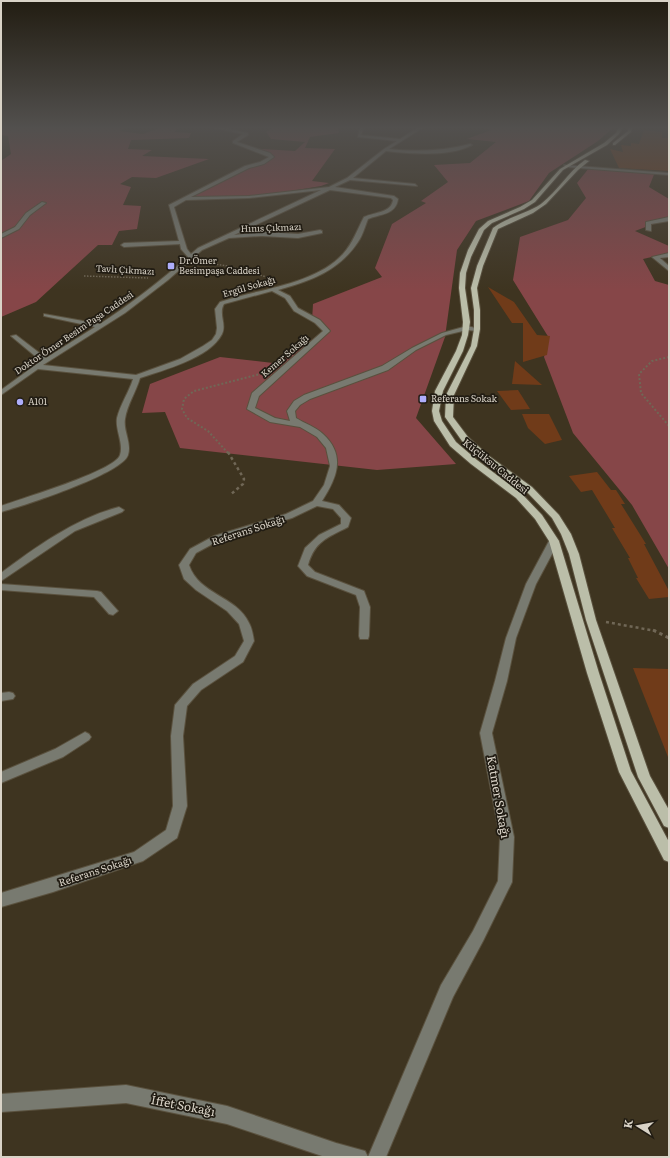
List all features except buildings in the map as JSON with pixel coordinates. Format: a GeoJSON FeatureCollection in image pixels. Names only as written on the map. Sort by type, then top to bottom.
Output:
{"type":"FeatureCollection","features":[{"type":"Feature","properties":{"kind":"main road","name":"Küçüksu Caddesi"},"geometry":{"type":"LineString","coordinates":[[551,181],[540,197],[483,227],[464,266],[462,287],[466,310],[472,329],[474,346],[450,395],[448,417],[465,439],[486,458],[529,489],[556,517],[566,534],[574,554],[591,620],[644,777],[669,822]]}},
{"type":"Feature","properties":{"kind":"main road","name":"Küçüksu Caddesi"},"geometry":{"type":"LineString","coordinates":[[565,181],[550,198],[534,210],[496,228],[480,266],[474,288],[477,310],[472,329],[463,343],[436,397],[437,419],[451,444],[518,496],[545,525],[554,541],[593,673],[625,772],[669,856]]}},
{"type":"Feature","properties":{"kind":"street"},"geometry":{"type":"LineString","coordinates":[[189,258],[184,249],[171,206],[221,181]]}},
{"type":"Feature","properties":{"kind":"street","name":"Doktor Ömer Besim Paşa Caddesi"},"geometry":{"type":"LineString","coordinates":[[1,393],[46,361],[123,312],[166,279],[200,249],[344,181]]}},
{"type":"Feature","properties":{"kind":"street"},"geometry":{"type":"LineString","coordinates":[[368,181],[415,186]]}},
{"type":"Feature","properties":{"kind":"street"},"geometry":{"type":"LineString","coordinates":[[185,199],[249,197],[329,188]]}},
{"type":"Feature","properties":{"kind":"street","name":"Ergül Sokağı"},"geometry":{"type":"LineString","coordinates":[[137,377],[177,362],[208,346],[219,334],[220,327],[218,309],[222,303],[274,290],[314,277],[333,266],[346,254],[356,241],[366,218],[391,211],[396,204],[396,199],[392,197],[329,188]]}},
{"type":"Feature","properties":{"kind":"street"},"geometry":{"type":"LineString","coordinates":[[1,236],[17,228],[28,214],[44,203]]}},
{"type":"Feature","properties":{"kind":"street"},"geometry":{"type":"LineString","coordinates":[[648,230],[648,223],[669,218]]}},
{"type":"Feature","properties":{"kind":"street","name":"Hınıs Çıkmazı"},"geometry":{"type":"LineString","coordinates":[[222,238],[262,234],[298,236],[320,232]]}},
{"type":"Feature","properties":{"kind":"street"},"geometry":{"type":"LineString","coordinates":[[124,245],[182,242]]}},
{"type":"Feature","properties":{"kind":"street"},"geometry":{"type":"LineString","coordinates":[[669,255],[655,257],[669,269]]}},
{"type":"Feature","properties":{"kind":"street","name":"Kemer Sokağı"},"geometry":{"type":"LineString","coordinates":[[274,290],[288,297],[291,307],[299,313],[323,324],[327,331],[288,364],[255,395],[251,409],[273,420],[305,427]]}},
{"type":"Feature","properties":{"kind":"street"},"geometry":{"type":"LineString","coordinates":[[46,315],[100,326]]}},
{"type":"Feature","properties":{"kind":"street"},"geometry":{"type":"LineString","coordinates":[[364,636],[365,607],[360,593],[311,574],[303,566],[308,550],[322,537],[345,525],[346,518],[336,507],[316,504],[328,485],[334,466],[330,448],[320,435],[292,419],[290,411],[297,403],[307,397],[335,388],[385,368],[414,349],[444,334],[472,329]]}},
{"type":"Feature","properties":{"kind":"street"},"geometry":{"type":"LineString","coordinates":[[14,336],[46,361]]}},
{"type":"Feature","properties":{"kind":"street"},"geometry":{"type":"LineString","coordinates":[[1,509],[109,469],[122,460],[125,451],[121,418],[137,377],[37,367]]}},
{"type":"Feature","properties":{"kind":"street","name":"Referans Sokağı"},"geometry":{"type":"LineString","coordinates":[[1,900],[53,885],[138,857],[172,834],[180,806],[177,736],[181,705],[197,687],[239,659],[249,641],[244,623],[231,608],[200,588],[188,577],[184,565],[193,551],[217,538],[289,516],[316,504]]}},
{"type":"Feature","properties":{"kind":"street"},"geometry":{"type":"LineString","coordinates":[[1,578],[31,555],[72,529],[119,510]]}},
{"type":"Feature","properties":{"kind":"street","name":"Katmer Sokağı"},"geometry":{"type":"LineString","coordinates":[[377,1157],[448,991],[505,882],[507,837],[486,733],[501,682],[511,638],[531,584],[554,541]]}},
{"type":"Feature","properties":{"kind":"street"},"geometry":{"type":"LineString","coordinates":[[1,587],[97,594],[113,611]]}},
{"type":"Feature","properties":{"kind":"street"},"geometry":{"type":"LineString","coordinates":[[1,778],[59,753],[85,737]]}},
{"type":"Feature","properties":{"kind":"street","name":"İffet Sokağı"},"geometry":{"type":"LineString","coordinates":[[1,1103],[126,1094],[227,1114],[336,1152],[359,1157]]}},
{"type":"Feature","properties":{"kind":"path"},"geometry":{"type":"LineString","coordinates":[[189,258],[267,276],[281,283],[274,290]]}},
{"type":"Feature","properties":{"kind":"path","name":"Tavlı Çıkmazı"},"geometry":{"type":"LineString","coordinates":[[84,276],[166,279]]}},
{"type":"Feature","properties":{"kind":"path"},"geometry":{"type":"LineString","coordinates":[[669,357],[652,361],[639,374],[641,392],[669,426]]}},
{"type":"Feature","properties":{"kind":"path"},"geometry":{"type":"LineString","coordinates":[[230,495],[243,484],[244,479],[225,448],[208,431],[188,418],[182,409],[184,399],[194,391],[258,374],[288,364]]}},
{"type":"Feature","properties":{"kind":"path"},"geometry":{"type":"LineString","coordinates":[[591,620],[653,630],[666,634],[669,638]]}},
{"type":"Feature","properties":{"kind":"shaded area"},"geometry":{"type":"Polygon","coordinates":[[[1,181],[125,181],[120,184],[131,187],[123,205],[141,206],[137,229],[119,231],[112,245],[98,245],[36,302],[1,317],[1,181]]]}},
{"type":"Feature","properties":{"kind":"shaded area"},"geometry":{"type":"Polygon","coordinates":[[[217,181],[312,181],[329,183],[321,186],[286,192],[251,196],[216,199],[181,199],[217,181]]]}},
{"type":"Feature","properties":{"kind":"shaded area"},"geometry":{"type":"Polygon","coordinates":[[[447,181],[543,181],[529,201],[476,221],[457,250],[445,337],[416,418],[456,464],[377,470],[180,448],[165,412],[142,413],[150,384],[220,357],[273,363],[296,352],[323,331],[312,321],[313,304],[382,277],[375,268],[392,224],[426,203],[421,201],[448,182],[447,181]]]}},
{"type":"Feature","properties":{"kind":"shaded area"},"geometry":{"type":"Polygon","coordinates":[[[579,181],[651,181],[649,187],[669,199],[669,218],[635,231],[669,246],[669,253],[643,259],[655,281],[669,285],[669,569],[632,505],[573,433],[544,357],[549,338],[513,280],[520,237],[568,220],[586,198],[577,183],[579,181]]]}},
{"type":"Feature","properties":{"kind":"place","name":"Dr.Ömer Besimpaşa Caddesi"},"geometry":{"type":"Point","coordinates":[171,266]}},
{"type":"Feature","properties":{"kind":"place","name":"Referans Sokak"},"geometry":{"type":"Point","coordinates":[423,399]}},
{"type":"Feature","properties":{"kind":"place","name":"A101"},"geometry":{"type":"Point","coordinates":[20,402]}}]}
